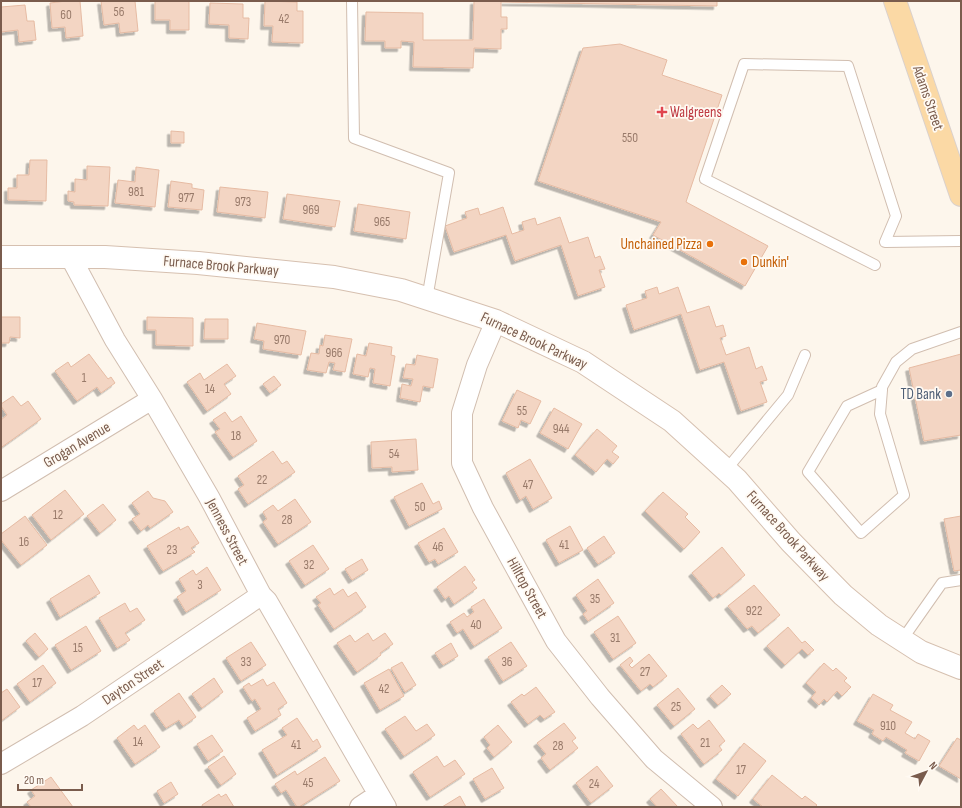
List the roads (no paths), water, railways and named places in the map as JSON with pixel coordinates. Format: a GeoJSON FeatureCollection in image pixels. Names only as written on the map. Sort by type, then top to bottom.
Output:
{"type":"FeatureCollection","features":[{"type":"Feature","properties":{"kind":"main road","name":"Adams Street"},"geometry":{"type":"LineString","coordinates":[[895,1],[961,195]]}},
{"type":"Feature","properties":{"kind":"main road","name":"Furnace Brook Parkway"},"geometry":{"type":"LineString","coordinates":[[1,257],[105,257],[198,263],[334,277],[401,290],[496,321],[583,362],[672,421],[737,480],[791,542],[843,595],[878,625],[921,652],[961,668]]}},
{"type":"Feature","properties":{"kind":"street","name":"Jenness Street"},"geometry":{"type":"LineString","coordinates":[[70,256],[115,340],[152,399],[209,497],[261,595],[266,601],[382,801]]}},
{"type":"Feature","properties":{"kind":"street","name":"Hilltop Street"},"geometry":{"type":"LineString","coordinates":[[496,321],[477,365],[462,414],[462,462],[483,508],[556,641],[600,697],[654,759],[712,807]]}},
{"type":"Feature","properties":{"kind":"street","name":"Grogan Avenue"},"geometry":{"type":"LineString","coordinates":[[1,491],[152,399]]}},
{"type":"Feature","properties":{"kind":"street","name":"Dayton Street"},"geometry":{"type":"LineString","coordinates":[[1,764],[82,716],[261,595]]}},
{"type":"Feature","properties":{"kind":"street"},"geometry":{"type":"LineString","coordinates":[[360,807],[382,801]]}},
{"type":"Feature","properties":{"kind":"lane"},"geometry":{"type":"LineString","coordinates":[[352,1],[354,138],[449,173],[428,299]]}},
{"type":"Feature","properties":{"kind":"lane"},"geometry":{"type":"LineString","coordinates":[[875,265],[705,179],[744,64],[848,66],[896,216],[885,242],[961,241]]}},
{"type":"Feature","properties":{"kind":"lane"},"geometry":{"type":"LineString","coordinates":[[882,390],[847,406],[808,472],[861,533],[904,495],[880,414],[882,390],[882,387],[896,362],[912,349],[961,332]]}},
{"type":"Feature","properties":{"kind":"lane"},"geometry":{"type":"LineString","coordinates":[[726,470],[788,395],[805,355]]}},
{"type":"Feature","properties":{"kind":"lane"},"geometry":{"type":"LineString","coordinates":[[902,640],[942,582],[961,580]]}},
{"type":"Feature","properties":{"kind":"place","name":"Walgreens"},"geometry":{"type":"Point","coordinates":[662,112]}},
{"type":"Feature","properties":{"kind":"place","name":"Unchained Pizza"},"geometry":{"type":"Point","coordinates":[710,244]}},
{"type":"Feature","properties":{"kind":"place","name":"Dunkin'"},"geometry":{"type":"Point","coordinates":[744,262]}},
{"type":"Feature","properties":{"kind":"place","name":"TD Bank"},"geometry":{"type":"Point","coordinates":[949,394]}}]}
